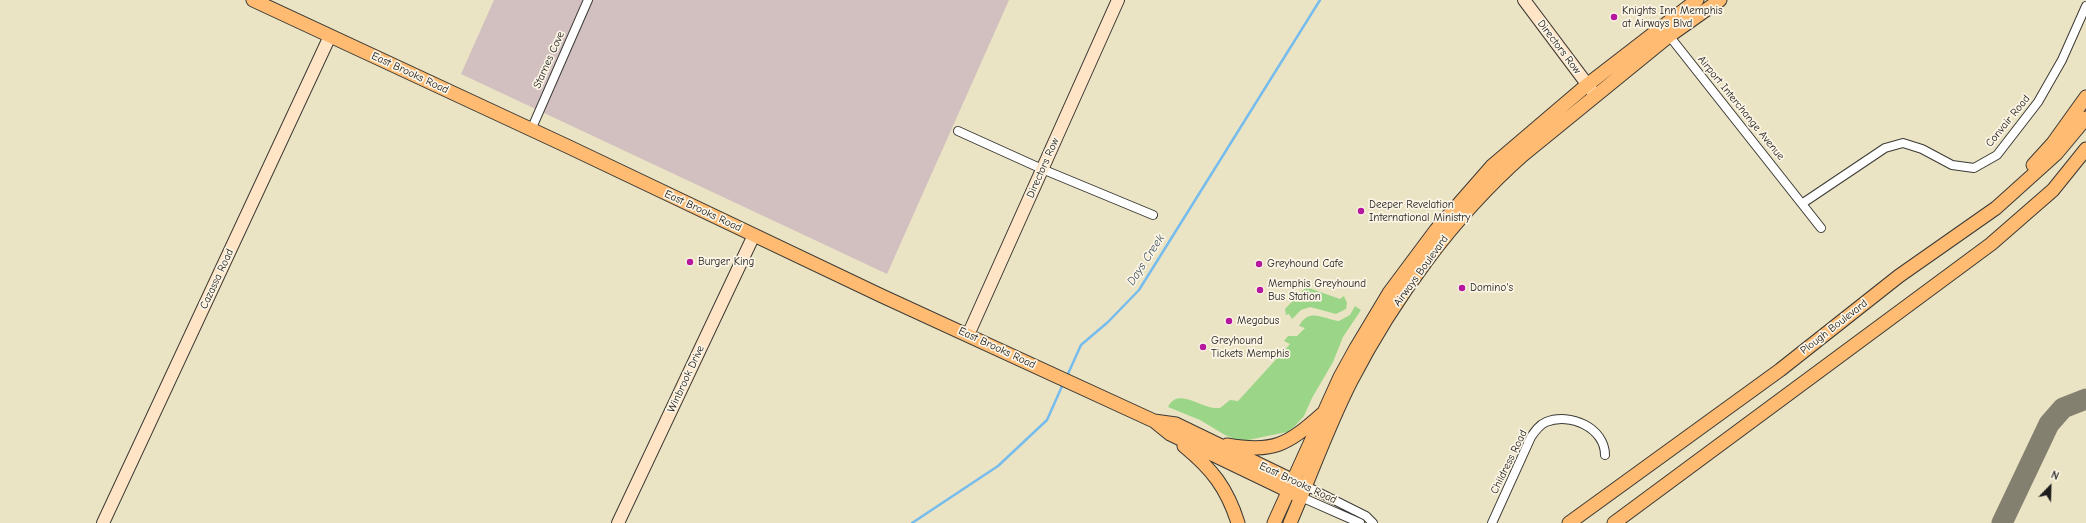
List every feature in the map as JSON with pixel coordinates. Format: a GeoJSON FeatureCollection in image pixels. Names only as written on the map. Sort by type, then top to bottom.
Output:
{"type":"FeatureCollection","features":[{"type":"Feature","properties":{"kind":"main road","name":"East Brooks Road"},"geometry":{"type":"LineString","coordinates":[[253,0],[882,296],[1154,421],[1170,434],[1298,489]]}},
{"type":"Feature","properties":{"kind":"main road","name":"Airways Boulevard"},"geometry":{"type":"LineString","coordinates":[[1274,523],[1298,489],[1351,369],[1389,293],[1436,230],[1492,166],[1665,31],[1697,0]]}},
{"type":"Feature","properties":{"kind":"main road","name":"Airways Boulevard"},"geometry":{"type":"LineString","coordinates":[[1665,31],[1720,0]]}},
{"type":"Feature","properties":{"kind":"main road"},"geometry":{"type":"LineString","coordinates":[[1996,208],[2053,143],[2086,97]]}},
{"type":"Feature","properties":{"kind":"main road","name":"Plough Boulevard"},"geometry":{"type":"LineString","coordinates":[[1568,523],[1780,370],[1899,276],[1996,208],[2056,154],[2086,118]]}},
{"type":"Feature","properties":{"kind":"main road"},"geometry":{"type":"LineString","coordinates":[[2053,190],[2086,149]]}},
{"type":"Feature","properties":{"kind":"main road"},"geometry":{"type":"LineString","coordinates":[[1614,523],[1991,244],[2086,161]]}},
{"type":"Feature","properties":{"kind":"main road","name":"Airways Boulevard"},"geometry":{"type":"LineString","coordinates":[[1290,523],[1298,489],[1326,410],[1351,369]]}},
{"type":"Feature","properties":{"kind":"main road"},"geometry":{"type":"LineString","coordinates":[[1217,443],[1249,449],[1276,446],[1296,436],[1326,410]]}},
{"type":"Feature","properties":{"kind":"main road","name":"East Brooks Road"},"geometry":{"type":"LineString","coordinates":[[1154,421],[1176,424],[1217,443],[1298,489]]}},
{"type":"Feature","properties":{"kind":"main road"},"geometry":{"type":"LineString","coordinates":[[1170,434],[1205,464],[1216,476],[1224,489],[1238,523]]}},
{"type":"Feature","properties":{"kind":"street","name":"Starnes Cove"},"geometry":{"type":"LineString","coordinates":[[531,130],[588,0]]}},
{"type":"Feature","properties":{"kind":"street","name":"Directors Row"},"geometry":{"type":"LineString","coordinates":[[968,335],[1118,0]]}},
{"type":"Feature","properties":{"kind":"street","name":"Directors Row"},"geometry":{"type":"LineString","coordinates":[[1524,0],[1591,90]]}},
{"type":"Feature","properties":{"kind":"street","name":"Convair Road"},"geometry":{"type":"LineString","coordinates":[[1803,202],[1885,148],[1903,143],[1922,149],[1952,165],[1974,168],[1997,155],[2038,102],[2062,60],[2086,6]]}},
{"type":"Feature","properties":{"kind":"street","name":"Airport Interchange Avenue"},"geometry":{"type":"LineString","coordinates":[[1665,31],[1803,202]]}},
{"type":"Feature","properties":{"kind":"street","name":"Cazassa Road"},"geometry":{"type":"LineString","coordinates":[[103,523],[330,36]]}},
{"type":"Feature","properties":{"kind":"street"},"geometry":{"type":"LineString","coordinates":[[958,131],[1042,169],[1153,214]]}},
{"type":"Feature","properties":{"kind":"street"},"geometry":{"type":"LineString","coordinates":[[1803,202],[1821,228]]}},
{"type":"Feature","properties":{"kind":"street","name":"Winbrook Drive"},"geometry":{"type":"LineString","coordinates":[[618,523],[754,235]]}},
{"type":"Feature","properties":{"kind":"street","name":"Childress Road"},"geometry":{"type":"LineString","coordinates":[[1492,523],[1531,437],[1540,426],[1555,420],[1576,421],[1588,427],[1603,441],[1605,455]]}},
{"type":"Feature","properties":{"kind":"street","name":"East Brooks Road"},"geometry":{"type":"LineString","coordinates":[[1298,489],[1360,523]]}},
{"type":"Feature","properties":{"kind":"street","name":"East Brooks Road"},"geometry":{"type":"LineString","coordinates":[[1298,489],[1366,516],[1373,523]]}},
{"type":"Feature","properties":{"kind":"shaded area"},"geometry":{"type":"Polygon","coordinates":[[[494,0],[1009,0],[887,274],[461,74],[494,0]]]}},
{"type":"Feature","properties":{"kind":"green space"},"geometry":{"type":"Polygon","coordinates":[[[1306,287],[1340,299],[1344,296],[1347,303],[1346,309],[1336,314],[1310,307],[1301,310],[1292,319],[1289,314],[1286,315],[1285,309],[1306,287]]]}},
{"type":"Feature","properties":{"kind":"green space"},"geometry":{"type":"Polygon","coordinates":[[[1355,306],[1361,310],[1343,337],[1333,362],[1312,398],[1304,416],[1287,432],[1248,440],[1237,440],[1225,435],[1200,420],[1168,407],[1172,401],[1183,398],[1215,408],[1220,408],[1230,400],[1238,401],[1290,344],[1284,341],[1288,336],[1297,336],[1305,328],[1299,326],[1303,320],[1307,317],[1317,316],[1339,321],[1350,315],[1355,306]]]}},
{"type":"Feature","properties":{"kind":"waterway","name":"Days Creek"},"geometry":{"type":"LineString","coordinates":[[1067,376],[1081,345],[1108,322],[1139,290],[1320,0]]}},
{"type":"Feature","properties":{"kind":"waterway","name":"Days Creek"},"geometry":{"type":"LineString","coordinates":[[912,523],[998,466],[1047,420],[1063,384]]}},
{"type":"Feature","properties":{"kind":"taxiway"},"geometry":{"type":"LineString","coordinates":[[2002,523],[2049,424],[2063,408],[2086,399]]}},
{"type":"Feature","properties":{"kind":"place","name":"Knights Inn Memphis at Airways Blvd"},"geometry":{"type":"Point","coordinates":[1614,17]}},
{"type":"Feature","properties":{"kind":"place","name":"Deeper Revelation International Ministry"},"geometry":{"type":"Point","coordinates":[1361,211]}},
{"type":"Feature","properties":{"kind":"place","name":"Burger King"},"geometry":{"type":"Point","coordinates":[690,262]}},
{"type":"Feature","properties":{"kind":"place","name":"Greyhound Cafe"},"geometry":{"type":"Point","coordinates":[1259,264]}},
{"type":"Feature","properties":{"kind":"place","name":"Domino's"},"geometry":{"type":"Point","coordinates":[1462,288]}},
{"type":"Feature","properties":{"kind":"place","name":"Memphis Greyhound Bus Station"},"geometry":{"type":"Point","coordinates":[1260,290]}},
{"type":"Feature","properties":{"kind":"place","name":"Megabus"},"geometry":{"type":"Point","coordinates":[1229,321]}},
{"type":"Feature","properties":{"kind":"place","name":"Greyhound Tickets Memphis"},"geometry":{"type":"Point","coordinates":[1203,347]}}]}
